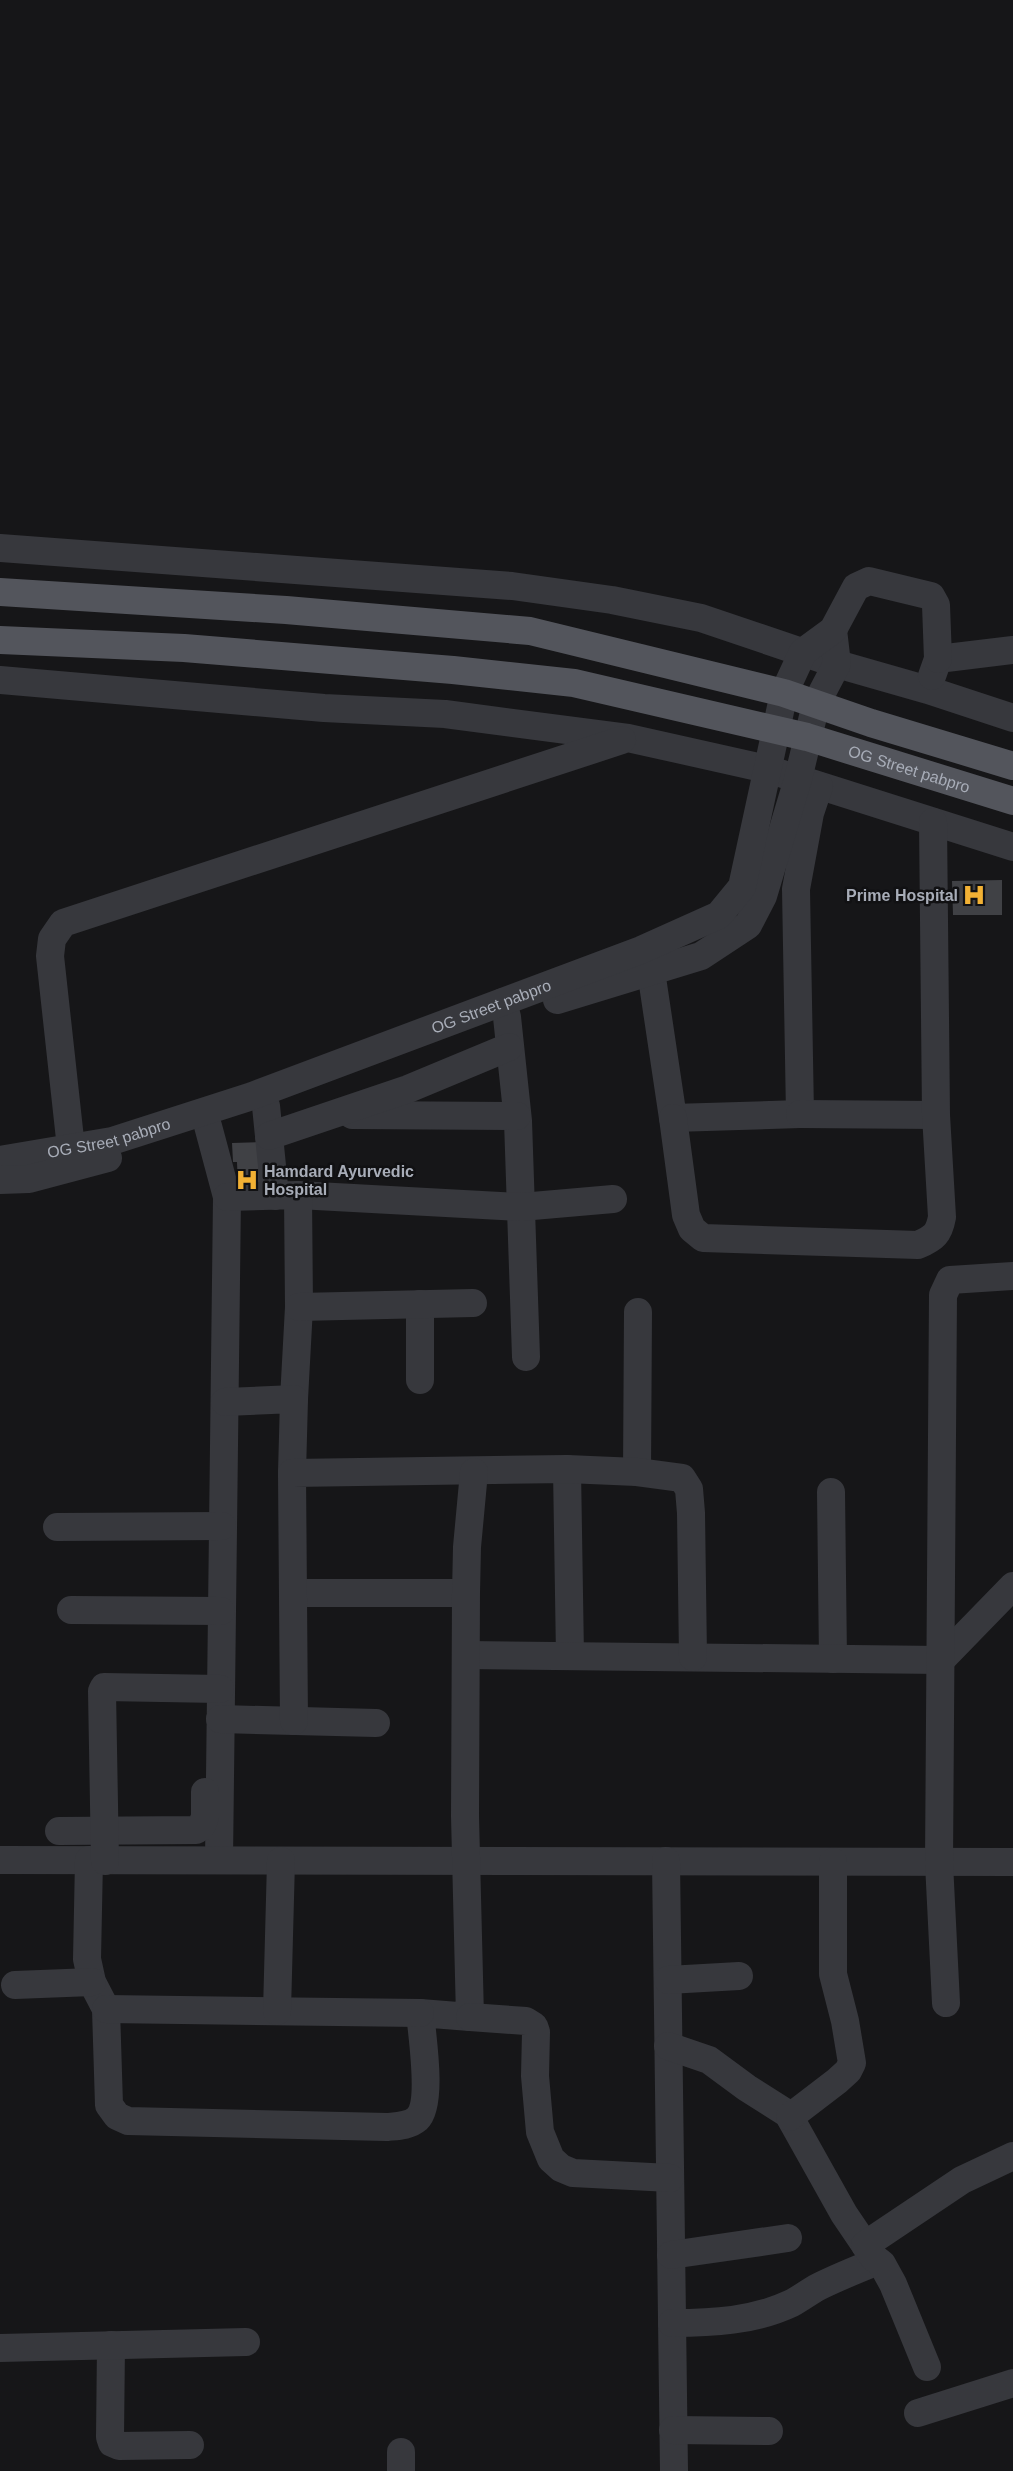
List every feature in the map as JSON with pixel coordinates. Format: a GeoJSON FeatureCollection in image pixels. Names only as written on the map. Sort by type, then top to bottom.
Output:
{"type":"FeatureCollection","features":[{"type":"Feature","properties":{"kind":"main road"},"geometry":{"type":"LineString","coordinates":[[0,592],[286,610],[530,631],[784,693]]}},
{"type":"Feature","properties":{"kind":"main road"},"geometry":{"type":"LineString","coordinates":[[0,640],[184,648],[453,670],[574,683],[808,737]]}},
{"type":"Feature","properties":{"kind":"main road","name":"OG Street pabpro"},"geometry":{"type":"LineString","coordinates":[[784,693],[1013,766]]}},
{"type":"Feature","properties":{"kind":"main road","name":"OG Street pabpro"},"geometry":{"type":"LineString","coordinates":[[808,737],[1013,801]]}},
{"type":"Feature","properties":{"kind":"street"},"geometry":{"type":"LineString","coordinates":[[0,548],[512,586],[612,600],[701,618],[837,664],[928,690],[1013,718]]}},
{"type":"Feature","properties":{"kind":"street"},"geometry":{"type":"LineString","coordinates":[[784,693],[803,652],[833,630],[856,586],[870,581],[930,596],[936,605],[938,659],[928,690]]}},
{"type":"Feature","properties":{"kind":"street"},"geometry":{"type":"LineString","coordinates":[[816,704],[837,664],[833,630]]}},
{"type":"Feature","properties":{"kind":"street"},"geometry":{"type":"LineString","coordinates":[[938,659],[1013,650]]}},
{"type":"Feature","properties":{"kind":"street"},"geometry":{"type":"LineString","coordinates":[[0,680],[324,708],[445,714],[628,738],[766,769],[1013,847]]}},
{"type":"Feature","properties":{"kind":"street","name":"OG Street pabpro"},"geometry":{"type":"LineString","coordinates":[[0,1180],[29,1180],[208,1126],[432,1046],[505,1009],[719,915],[742,887],[766,769],[784,693]]}},
{"type":"Feature","properties":{"kind":"street","name":"OG Street pabpro"},"geometry":{"type":"LineString","coordinates":[[0,1160],[112,1140],[252,1096],[505,1009],[701,956],[748,925],[763,896],[809,783],[808,737],[816,704]]}},
{"type":"Feature","properties":{"kind":"street"},"geometry":{"type":"LineString","coordinates":[[72,1148],[50,962],[52,939],[63,923],[628,738]]}},
{"type":"Feature","properties":{"kind":"street"},"geometry":{"type":"LineString","coordinates":[[800,1114],[796,890],[810,812],[809,783]]}},
{"type":"Feature","properties":{"kind":"street"},"geometry":{"type":"LineString","coordinates":[[651,971],[674,1118],[686,1215],[692,1229],[703,1238],[918,1245],[929,1240],[940,1230],[942,1217],[936,1115],[933,822]]}},
{"type":"Feature","properties":{"kind":"street"},"geometry":{"type":"LineString","coordinates":[[505,1009],[517,1116],[522,1207],[526,1357]]}},
{"type":"Feature","properties":{"kind":"street"},"geometry":{"type":"LineString","coordinates":[[269,1136],[408,1089],[509,1047]]}},
{"type":"Feature","properties":{"kind":"street"},"geometry":{"type":"LineString","coordinates":[[266,1106],[269,1136],[286,1195],[299,1307],[292,1473],[294,1721]]}},
{"type":"Feature","properties":{"kind":"street"},"geometry":{"type":"LineString","coordinates":[[674,1118],[800,1114],[936,1115]]}},
{"type":"Feature","properties":{"kind":"street"},"geometry":{"type":"LineString","coordinates":[[330,1115],[517,1116]]}},
{"type":"Feature","properties":{"kind":"street"},"geometry":{"type":"LineString","coordinates":[[59,1831],[196,1830],[201,1827],[205,1818],[212,1689],[221,1612],[228,1197],[208,1126]]}},
{"type":"Feature","properties":{"kind":"street"},"geometry":{"type":"LineString","coordinates":[[228,1197],[286,1195],[522,1207],[613,1199]]}},
{"type":"Feature","properties":{"kind":"street"},"geometry":{"type":"LineString","coordinates":[[946,2003],[940,1863],[943,1295],[950,1280],[1013,1276]]}},
{"type":"Feature","properties":{"kind":"street"},"geometry":{"type":"LineString","coordinates":[[299,1307],[473,1303]]}},
{"type":"Feature","properties":{"kind":"street"},"geometry":{"type":"LineString","coordinates":[[420,1304],[420,1380]]}},
{"type":"Feature","properties":{"kind":"street"},"geometry":{"type":"LineString","coordinates":[[637,1472],[638,1312]]}},
{"type":"Feature","properties":{"kind":"street"},"geometry":{"type":"LineString","coordinates":[[225,1402],[294,1399]]}},
{"type":"Feature","properties":{"kind":"street"},"geometry":{"type":"LineString","coordinates":[[292,1473],[567,1470],[637,1472],[682,1478],[689,1489],[694,1562],[693,1657]]}},
{"type":"Feature","properties":{"kind":"street"},"geometry":{"type":"LineString","coordinates":[[567,1470],[570,1656]]}},
{"type":"Feature","properties":{"kind":"street"},"geometry":{"type":"LineString","coordinates":[[470,2017],[466,1861],[466,1593],[467,1547],[474,1472]]}},
{"type":"Feature","properties":{"kind":"street"},"geometry":{"type":"LineString","coordinates":[[831,1492],[833,1659]]}},
{"type":"Feature","properties":{"kind":"street"},"geometry":{"type":"LineString","coordinates":[[57,1527],[222,1526]]}},
{"type":"Feature","properties":{"kind":"street"},"geometry":{"type":"LineString","coordinates":[[466,1655],[941,1660],[1013,1586]]}},
{"type":"Feature","properties":{"kind":"street"},"geometry":{"type":"LineString","coordinates":[[293,1593],[466,1593]]}},
{"type":"Feature","properties":{"kind":"street"},"geometry":{"type":"LineString","coordinates":[[70,1610],[221,1612]]}},
{"type":"Feature","properties":{"kind":"street"},"geometry":{"type":"LineString","coordinates":[[212,1689],[104,1687],[102,1691],[105,1830],[97,1860],[87,1959],[92,1982],[106,2009],[109,2105],[117,2116],[128,2121],[387,2127],[410,2124],[418,2118],[422,2110],[424,2064],[420,2013]]}},
{"type":"Feature","properties":{"kind":"street"},"geometry":{"type":"LineString","coordinates":[[212,1689],[220,1718],[219,1860]]}},
{"type":"Feature","properties":{"kind":"street"},"geometry":{"type":"LineString","coordinates":[[220,1718],[376,1723]]}},
{"type":"Feature","properties":{"kind":"street"},"geometry":{"type":"LineString","coordinates":[[0,1860],[666,1861],[1012,1865]]}},
{"type":"Feature","properties":{"kind":"street"},"geometry":{"type":"LineString","coordinates":[[277,2011],[281,1861]]}},
{"type":"Feature","properties":{"kind":"street"},"geometry":{"type":"LineString","coordinates":[[666,1861],[674,2471]]}},
{"type":"Feature","properties":{"kind":"street"},"geometry":{"type":"LineString","coordinates":[[790,2117],[848,2072],[852,2063],[845,2021],[833,1974],[833,1862]]}},
{"type":"Feature","properties":{"kind":"street"},"geometry":{"type":"LineString","coordinates":[[668,1980],[739,1976]]}},
{"type":"Feature","properties":{"kind":"street"},"geometry":{"type":"LineString","coordinates":[[15,1985],[92,1982]]}},
{"type":"Feature","properties":{"kind":"street"},"geometry":{"type":"LineString","coordinates":[[106,2009],[420,2013],[526,2021],[534,2026],[536,2032],[535,2076],[540,2132],[551,2159],[561,2168],[574,2173],[670,2178]]}},
{"type":"Feature","properties":{"kind":"street"},"geometry":{"type":"LineString","coordinates":[[668,2046],[709,2060],[790,2117],[840,2207],[872,2253],[882,2264],[893,2284],[927,2367]]}},
{"type":"Feature","properties":{"kind":"street"},"geometry":{"type":"LineString","coordinates":[[672,2322],[702,2323],[738,2319],[768,2312],[792,2303],[872,2253],[962,2180],[1013,2156]]}},
{"type":"Feature","properties":{"kind":"street"},"geometry":{"type":"LineString","coordinates":[[671,2255],[788,2238]]}},
{"type":"Feature","properties":{"kind":"street"},"geometry":{"type":"LineString","coordinates":[[0,2348],[246,2342]]}},
{"type":"Feature","properties":{"kind":"street"},"geometry":{"type":"LineString","coordinates":[[111,2345],[110,2437],[112,2443],[119,2446],[190,2446]]}},
{"type":"Feature","properties":{"kind":"street"},"geometry":{"type":"LineString","coordinates":[[918,2413],[1013,2384]]}},
{"type":"Feature","properties":{"kind":"street"},"geometry":{"type":"LineString","coordinates":[[673,2430],[770,2431]]}},
{"type":"Feature","properties":{"kind":"building"},"geometry":{"type":"Polygon","coordinates":[[[1002,880],[1002,915],[953,915],[952,881],[1002,880]]]}},
{"type":"Feature","properties":{"kind":"building"},"geometry":{"type":"Polygon","coordinates":[[[264,1142],[265,1188],[238,1189],[237,1162],[233,1162],[232,1143],[264,1142]]]}},
{"type":"Feature","properties":{"kind":"place","name":"Prime Hospital"},"geometry":{"type":"Point","coordinates":[974,895]}},
{"type":"Feature","properties":{"kind":"place","name":"Hamdard Ayurvedic Hospital"},"geometry":{"type":"Point","coordinates":[247,1180]}}]}
